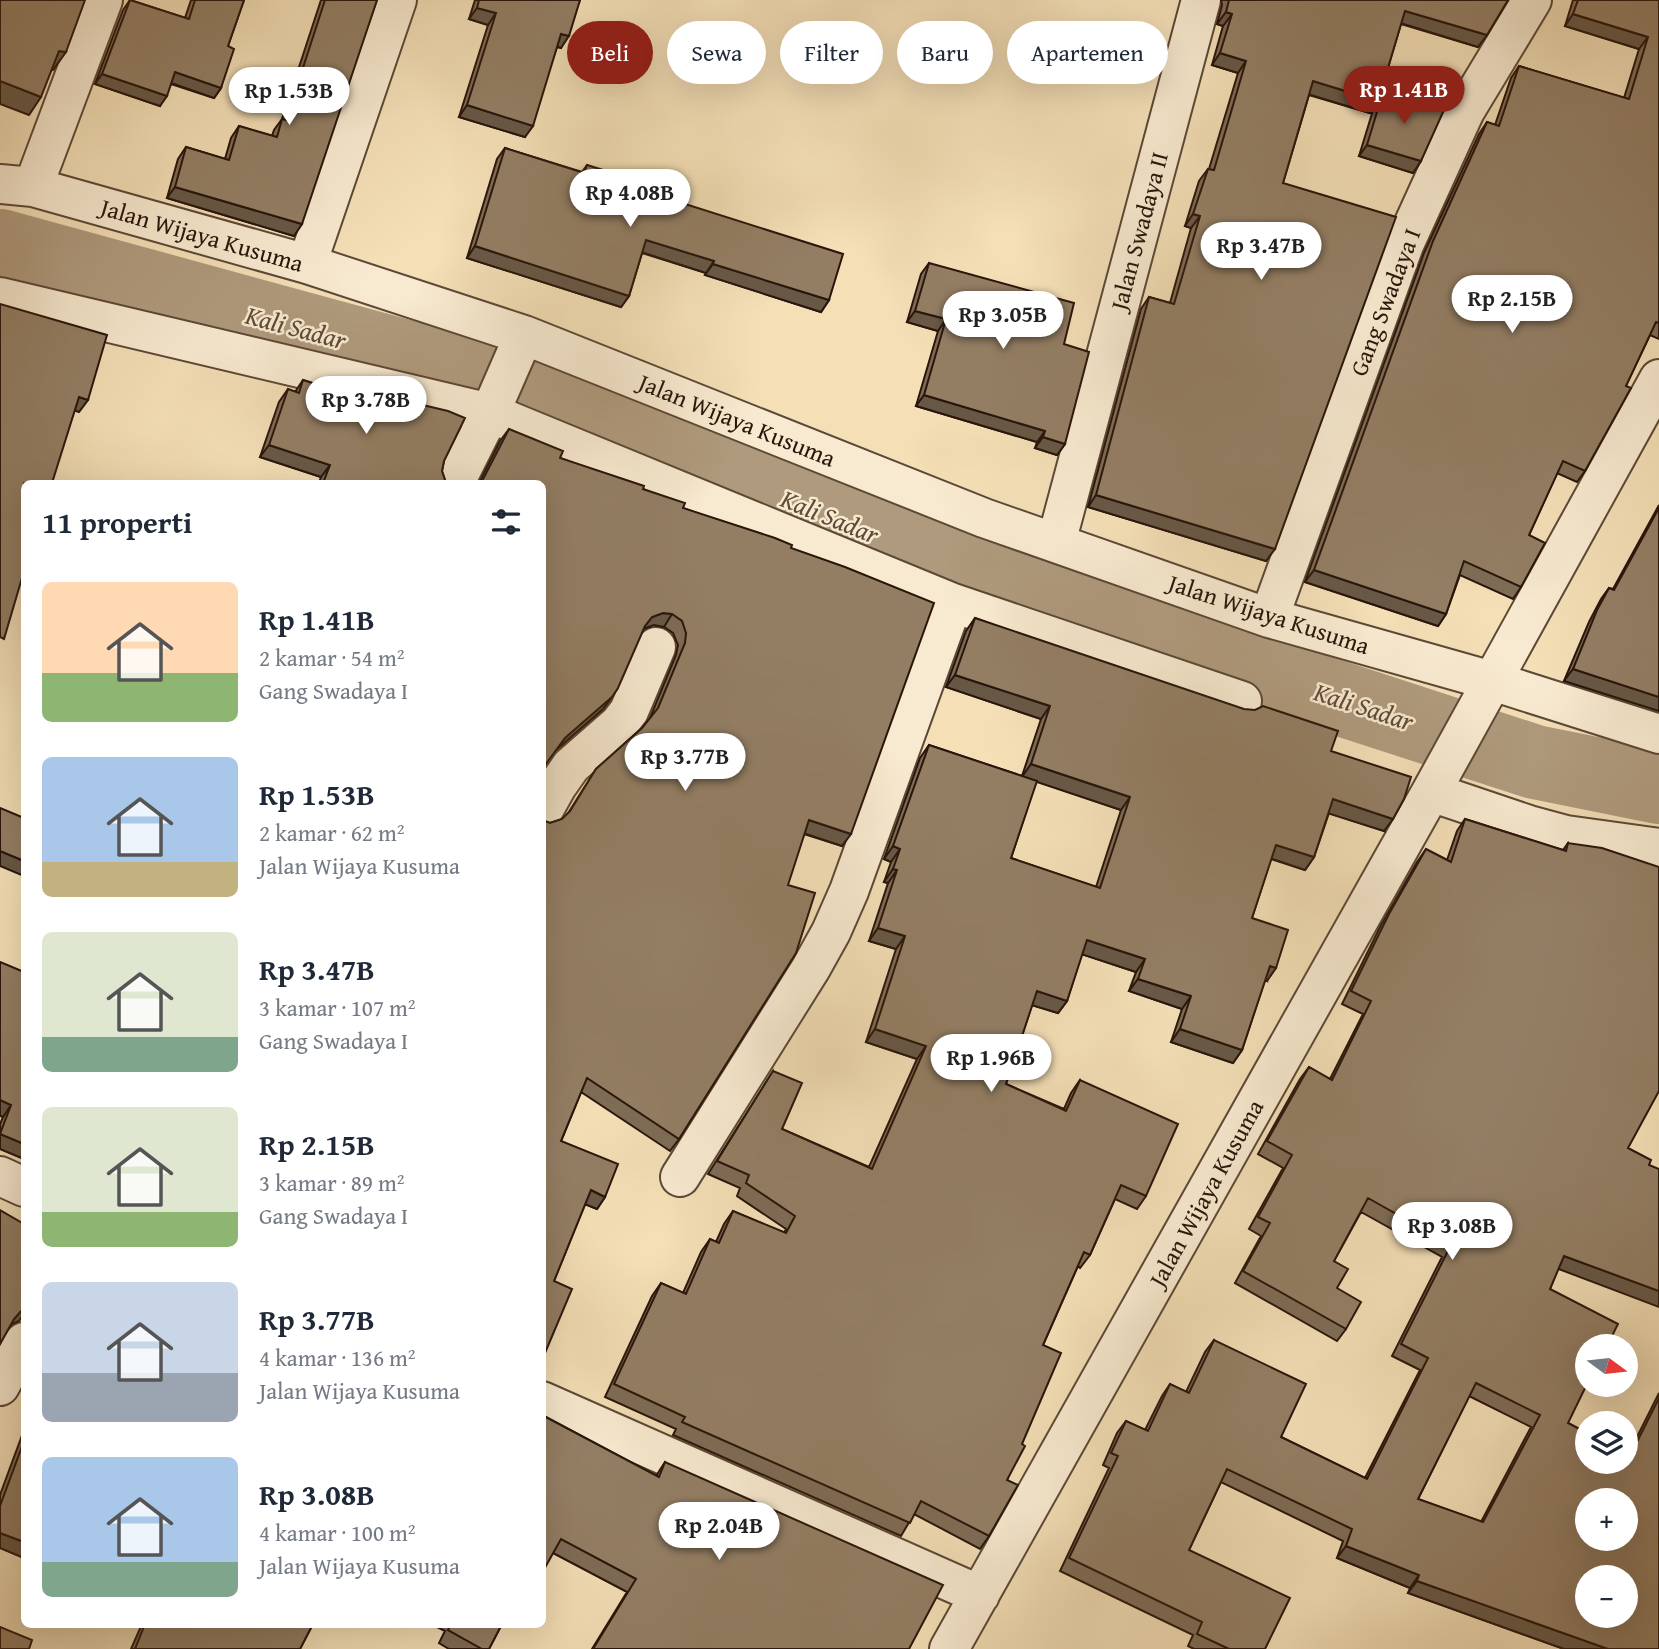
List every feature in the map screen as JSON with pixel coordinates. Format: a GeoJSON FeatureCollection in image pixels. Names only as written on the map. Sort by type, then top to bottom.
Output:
{"type":"FeatureCollection","features":[{"type":"Feature","properties":{"kind":"street"},"geometry":{"type":"LineString","coordinates":[[17,186],[103,0]]}},
{"type":"Feature","properties":{"kind":"street"},"geometry":{"type":"LineString","coordinates":[[307,264],[397,0]]}},
{"type":"Feature","properties":{"kind":"street","name":"Jalan Swadaya II"},"geometry":{"type":"LineString","coordinates":[[1056,542],[1201,0]]}},
{"type":"Feature","properties":{"kind":"street","name":"Gang Swadaya I"},"geometry":{"type":"LineString","coordinates":[[1269,618],[1404,245],[1465,111],[1532,0]]}},
{"type":"Feature","properties":{"kind":"street","name":"Jalan Wijaya Kusuma"},"geometry":{"type":"LineString","coordinates":[[17,186],[307,264],[518,349],[984,518],[1269,618],[1488,689],[949,1649]]}},
{"type":"Feature","properties":{"kind":"street"},"geometry":{"type":"LineString","coordinates":[[0,297],[492,408],[953,603],[1242,701]]}},
{"type":"Feature","properties":{"kind":"street"},"geometry":{"type":"LineString","coordinates":[[457,480],[518,349]]}},
{"type":"Feature","properties":{"kind":"street"},"geometry":{"type":"LineString","coordinates":[[1659,379],[1488,689],[1659,734]]}},
{"type":"Feature","properties":{"kind":"street"},"geometry":{"type":"LineString","coordinates":[[681,1177],[831,932],[849,891],[953,603]]}},
{"type":"Feature","properties":{"kind":"street"},"geometry":{"type":"LineString","coordinates":[[546,806],[571,766],[619,724],[629,711],[656,646]]}},
{"type":"Feature","properties":{"kind":"street"},"geometry":{"type":"LineString","coordinates":[[1431,792],[1566,835],[1659,848]]}},
{"type":"Feature","properties":{"kind":"street"},"geometry":{"type":"LineString","coordinates":[[0,1176],[21,1186]]}},
{"type":"Feature","properties":{"kind":"street"},"geometry":{"type":"LineString","coordinates":[[0,1386],[21,1348]]}},
{"type":"Feature","properties":{"kind":"street"},"geometry":{"type":"LineString","coordinates":[[546,1403],[980,1595]]}},
{"type":"Feature","properties":{"kind":"building"},"geometry":{"type":"Polygon","coordinates":[[[0,0],[85,0],[66,52],[59,51],[41,97],[0,81],[0,0]]]}},
{"type":"Feature","properties":{"kind":"building"},"geometry":{"type":"Polygon","coordinates":[[[130,0],[189,19],[195,0],[244,0],[228,46],[234,49],[221,88],[175,72],[167,96],[102,74],[130,0]]]}},
{"type":"Feature","properties":{"kind":"building"},"geometry":{"type":"Polygon","coordinates":[[[325,0],[377,0],[302,224],[175,187],[186,147],[229,160],[239,126],[277,137],[282,119],[286,120],[325,0]]]}},
{"type":"Feature","properties":{"kind":"building"},"geometry":{"type":"Polygon","coordinates":[[[479,0],[580,0],[574,21],[567,21],[567,36],[561,34],[533,126],[467,105],[496,13],[477,8],[479,0]]]}},
{"type":"Feature","properties":{"kind":"building"},"geometry":{"type":"Polygon","coordinates":[[[1229,0],[1508,0],[1487,35],[1405,11],[1378,101],[1313,81],[1283,183],[1396,217],[1275,549],[1096,495],[1149,297],[1174,304],[1200,216],[1193,214],[1208,169],[1214,170],[1246,61],[1220,53],[1232,14],[1226,12],[1229,0]]]}},
{"type":"Feature","properties":{"kind":"building"},"geometry":{"type":"Polygon","coordinates":[[[1578,0],[1659,0],[1659,323],[1656,322],[1626,386],[1631,388],[1585,471],[1563,461],[1529,535],[1545,543],[1521,587],[1464,561],[1446,614],[1314,570],[1433,241],[1487,122],[1499,126],[1519,66],[1629,99],[1648,37],[1573,14],[1578,0]]]}},
{"type":"Feature","properties":{"kind":"building"},"geometry":{"type":"Polygon","coordinates":[[[1383,92],[1444,110],[1421,161],[1367,145],[1383,92]]]}},
{"type":"Feature","properties":{"kind":"building"},"geometry":{"type":"Polygon","coordinates":[[[505,148],[584,173],[587,165],[684,195],[682,203],[843,254],[829,300],[646,240],[629,296],[475,246],[505,148]]]}},
{"type":"Feature","properties":{"kind":"building"},"geometry":{"type":"Polygon","coordinates":[[[929,263],[1074,303],[1064,344],[1089,352],[1065,444],[1043,437],[1045,431],[924,395],[946,319],[915,311],[929,263]]]}},
{"type":"Feature","properties":{"kind":"building"},"geometry":{"type":"Polygon","coordinates":[[[0,304],[107,335],[88,400],[79,397],[53,480],[21,480],[21,581],[4,639],[0,637],[0,304]]]}},
{"type":"Feature","properties":{"kind":"building"},"geometry":{"type":"Polygon","coordinates":[[[303,380],[369,401],[372,393],[448,411],[465,418],[444,461],[442,471],[445,480],[324,480],[330,465],[269,445],[288,389],[299,393],[303,380]]]}},
{"type":"Feature","properties":{"kind":"building"},"geometry":{"type":"Polygon","coordinates":[[[509,429],[563,451],[560,458],[644,486],[643,489],[685,503],[683,508],[775,538],[792,545],[791,548],[934,603],[851,834],[809,820],[788,885],[815,893],[796,953],[679,1139],[587,1078],[561,1141],[618,1164],[605,1197],[591,1190],[554,1281],[572,1289],[546,1351],[546,822],[562,819],[570,811],[596,769],[642,728],[658,708],[685,643],[686,633],[682,621],[672,614],[663,613],[652,617],[645,626],[612,697],[565,738],[546,764],[546,480],[483,480],[509,429]]]}},
{"type":"Feature","properties":{"kind":"building"},"geometry":{"type":"Polygon","coordinates":[[[1659,508],[1659,697],[1573,669],[1597,610],[1609,588],[1614,590],[1659,508]]]}},
{"type":"Feature","properties":{"kind":"building"},"geometry":{"type":"Polygon","coordinates":[[[975,618],[1244,709],[1255,710],[1263,706],[1338,731],[1331,751],[1411,777],[1404,799],[1393,819],[1333,799],[1314,857],[1276,845],[1252,918],[1288,930],[1276,968],[1270,966],[1242,1050],[1180,1029],[1191,996],[1138,979],[1145,959],[1087,940],[1067,1001],[1037,991],[1006,1084],[1066,1111],[1080,1080],[1178,1124],[1146,1196],[1121,1185],[1090,1255],[1084,1252],[1043,1345],[1061,1353],[1022,1444],[1025,1446],[1007,1480],[1018,1485],[989,1536],[921,1501],[910,1523],[682,1422],[685,1417],[614,1384],[661,1283],[686,1294],[710,1239],[719,1243],[733,1211],[786,1233],[795,1216],[746,1183],[749,1175],[717,1161],[773,1071],[802,1083],[782,1129],[872,1169],[926,1046],[875,1029],[905,936],[878,928],[897,870],[893,869],[900,849],[893,846],[929,745],[1037,781],[1011,858],[1100,888],[1130,797],[1031,764],[1050,706],[955,675],[975,618]]]}},
{"type":"Feature","properties":{"kind":"building"},"geometry":{"type":"Polygon","coordinates":[[[0,808],[21,817],[21,860],[0,851],[0,808]]]}},
{"type":"Feature","properties":{"kind":"building"},"geometry":{"type":"Polygon","coordinates":[[[1465,819],[1566,851],[1568,843],[1602,848],[1659,867],[1659,1091],[1628,1148],[1651,1160],[1649,1165],[1659,1169],[1659,1291],[1564,1256],[1550,1289],[1618,1324],[1613,1334],[1575,1334],[1575,1397],[1581,1397],[1568,1423],[1575,1427],[1575,1474],[1638,1474],[1638,1440],[1659,1398],[1659,1649],[1608,1649],[1417,1581],[1419,1575],[1346,1546],[1352,1529],[1227,1469],[1189,1550],[1290,1598],[1265,1649],[1229,1649],[1197,1634],[1202,1622],[1069,1558],[1118,1456],[1111,1453],[1126,1421],[1148,1431],[1170,1384],[1189,1393],[1214,1340],[1306,1384],[1281,1437],[1367,1479],[1428,1358],[1401,1344],[1451,1245],[1368,1198],[1334,1261],[1348,1269],[1337,1288],[1361,1302],[1346,1329],[1243,1271],[1270,1223],[1258,1217],[1292,1155],[1267,1141],[1309,1067],[1332,1080],[1371,1001],[1351,991],[1389,914],[1426,849],[1451,862],[1465,819]],[[1476,1383],[1418,1499],[1483,1522],[1540,1415],[1476,1383]]]}},
{"type":"Feature","properties":{"kind":"building"},"geometry":{"type":"Polygon","coordinates":[[[0,962],[21,971],[21,1143],[0,1134],[11,1105],[0,1100],[0,962]]]}},
{"type":"Feature","properties":{"kind":"building"},"geometry":{"type":"Polygon","coordinates":[[[0,1210],[21,1222],[21,1311],[0,1344],[0,1210]]]}},
{"type":"Feature","properties":{"kind":"building"},"geometry":{"type":"Polygon","coordinates":[[[546,1417],[659,1477],[665,1462],[943,1585],[909,1649],[593,1649],[636,1579],[561,1539],[546,1566],[546,1417]]]}},
{"type":"Feature","properties":{"kind":"building"},"geometry":{"type":"Polygon","coordinates":[[[21,1449],[21,1541],[0,1533],[0,1506],[21,1449]]]}},
{"type":"Feature","properties":{"kind":"building"},"geometry":{"type":"Polygon","coordinates":[[[0,1627],[32,1640],[29,1649],[0,1649],[0,1627]]]}},
{"type":"Feature","properties":{"kind":"building"},"geometry":{"type":"Polygon","coordinates":[[[143,1628],[311,1628],[300,1649],[135,1649],[143,1628]]]}},
{"type":"Feature","properties":{"kind":"building"},"geometry":{"type":"Polygon","coordinates":[[[500,1628],[489,1649],[482,1649],[448,1630],[500,1628]]]}},
{"type":"Feature","properties":{"kind":"waterway","name":"Kali Sadar"},"geometry":{"type":"LineString","coordinates":[[0,246],[413,359],[579,414],[955,567],[1151,637],[1535,762],[1659,787]]}}]}
